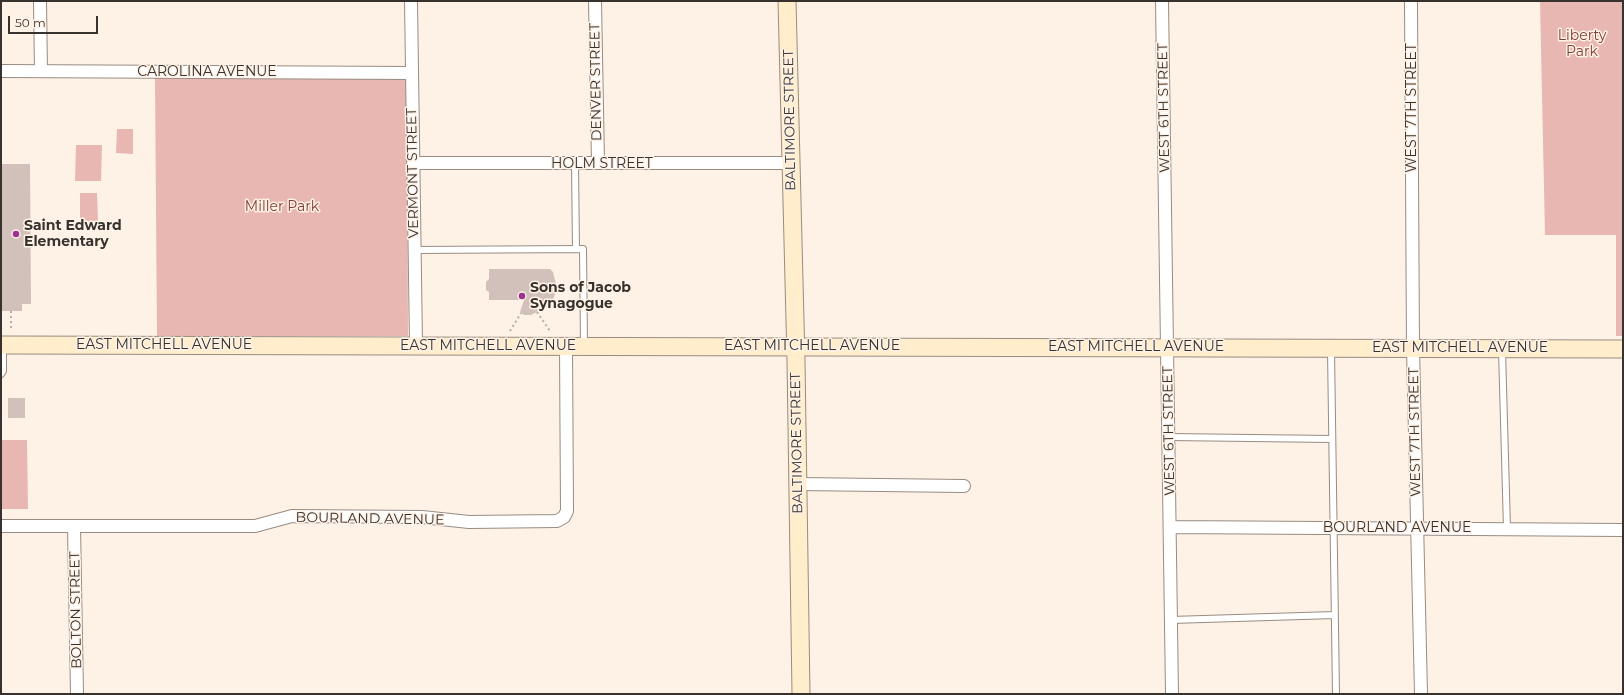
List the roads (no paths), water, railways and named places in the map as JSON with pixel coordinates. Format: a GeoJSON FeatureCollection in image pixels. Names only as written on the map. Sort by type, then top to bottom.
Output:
{"type":"FeatureCollection","features":[{"type":"Feature","properties":{"kind":"street"},"geometry":{"type":"LineString","coordinates":[[40,1],[41,71]]}},
{"type":"Feature","properties":{"kind":"street","name":"VERMONT STREET"},"geometry":{"type":"LineString","coordinates":[[411,1],[416,346]]}},
{"type":"Feature","properties":{"kind":"street","name":"DENVER STREET"},"geometry":{"type":"LineString","coordinates":[[595,1],[598,163]]}},
{"type":"Feature","properties":{"kind":"street","name":"BALTIMORE STREET"},"geometry":{"type":"LineString","coordinates":[[788,1],[801,694]]}},
{"type":"Feature","properties":{"kind":"street","name":"WEST 6TH STREET"},"geometry":{"type":"LineString","coordinates":[[1162,1],[1171,528],[1172,694]]}},
{"type":"Feature","properties":{"kind":"street","name":"WEST 7TH STREET"},"geometry":{"type":"LineString","coordinates":[[1411,1],[1413,348],[1421,694]]}},
{"type":"Feature","properties":{"kind":"street","name":"CAROLINA AVENUE"},"geometry":{"type":"LineString","coordinates":[[1,71],[412,73]]}},
{"type":"Feature","properties":{"kind":"street","name":"HOLM STREET"},"geometry":{"type":"LineString","coordinates":[[413,163],[791,164]]}},
{"type":"Feature","properties":{"kind":"street","name":"EAST MITCHELL AVENUE"},"geometry":{"type":"LineString","coordinates":[[2,345],[1623,349]]}},
{"type":"Feature","properties":{"kind":"street","name":"BOURLAND AVENUE"},"geometry":{"type":"LineString","coordinates":[[1,526],[255,526],[292,516],[422,517],[469,522],[557,521],[564,517],[567,511],[566,346]]}},
{"type":"Feature","properties":{"kind":"street"},"geometry":{"type":"LineString","coordinates":[[798,484],[964,486]]}},
{"type":"Feature","properties":{"kind":"street","name":"BOLTON STREET"},"geometry":{"type":"LineString","coordinates":[[74,526],[77,694]]}},
{"type":"Feature","properties":{"kind":"street","name":"BOURLAND AVENUE"},"geometry":{"type":"LineString","coordinates":[[1171,528],[1623,530]]}},
{"type":"Feature","properties":{"kind":"lane"},"geometry":{"type":"LineString","coordinates":[[575,164],[576,249]]}},
{"type":"Feature","properties":{"kind":"lane"},"geometry":{"type":"LineString","coordinates":[[414,250],[583,249],[584,346]]}},
{"type":"Feature","properties":{"kind":"lane"},"geometry":{"type":"LineString","coordinates":[[1,374],[3,371],[2,345]]}},
{"type":"Feature","properties":{"kind":"lane"},"geometry":{"type":"LineString","coordinates":[[1331,348],[1336,694]]}},
{"type":"Feature","properties":{"kind":"lane"},"geometry":{"type":"LineString","coordinates":[[1502,349],[1507,529]]}},
{"type":"Feature","properties":{"kind":"lane"},"geometry":{"type":"LineString","coordinates":[[1169,437],[1332,439]]}},
{"type":"Feature","properties":{"kind":"lane"},"geometry":{"type":"LineString","coordinates":[[1171,620],[1335,615]]}},
{"type":"Feature","properties":{"kind":"place","name":"Saint Edward Elementary"},"geometry":{"type":"Point","coordinates":[16,234]}},
{"type":"Feature","properties":{"kind":"place","name":"Sons of Jacob Synagogue"},"geometry":{"type":"Point","coordinates":[522,296]}},
{"type":"Feature","properties":{"kind":"park label","name":"Liberty Park"},"geometry":{"type":"Point","coordinates":[1582,44]}},
{"type":"Feature","properties":{"kind":"park label","name":"Miller Park"},"geometry":{"type":"Point","coordinates":[282,207]}}]}
